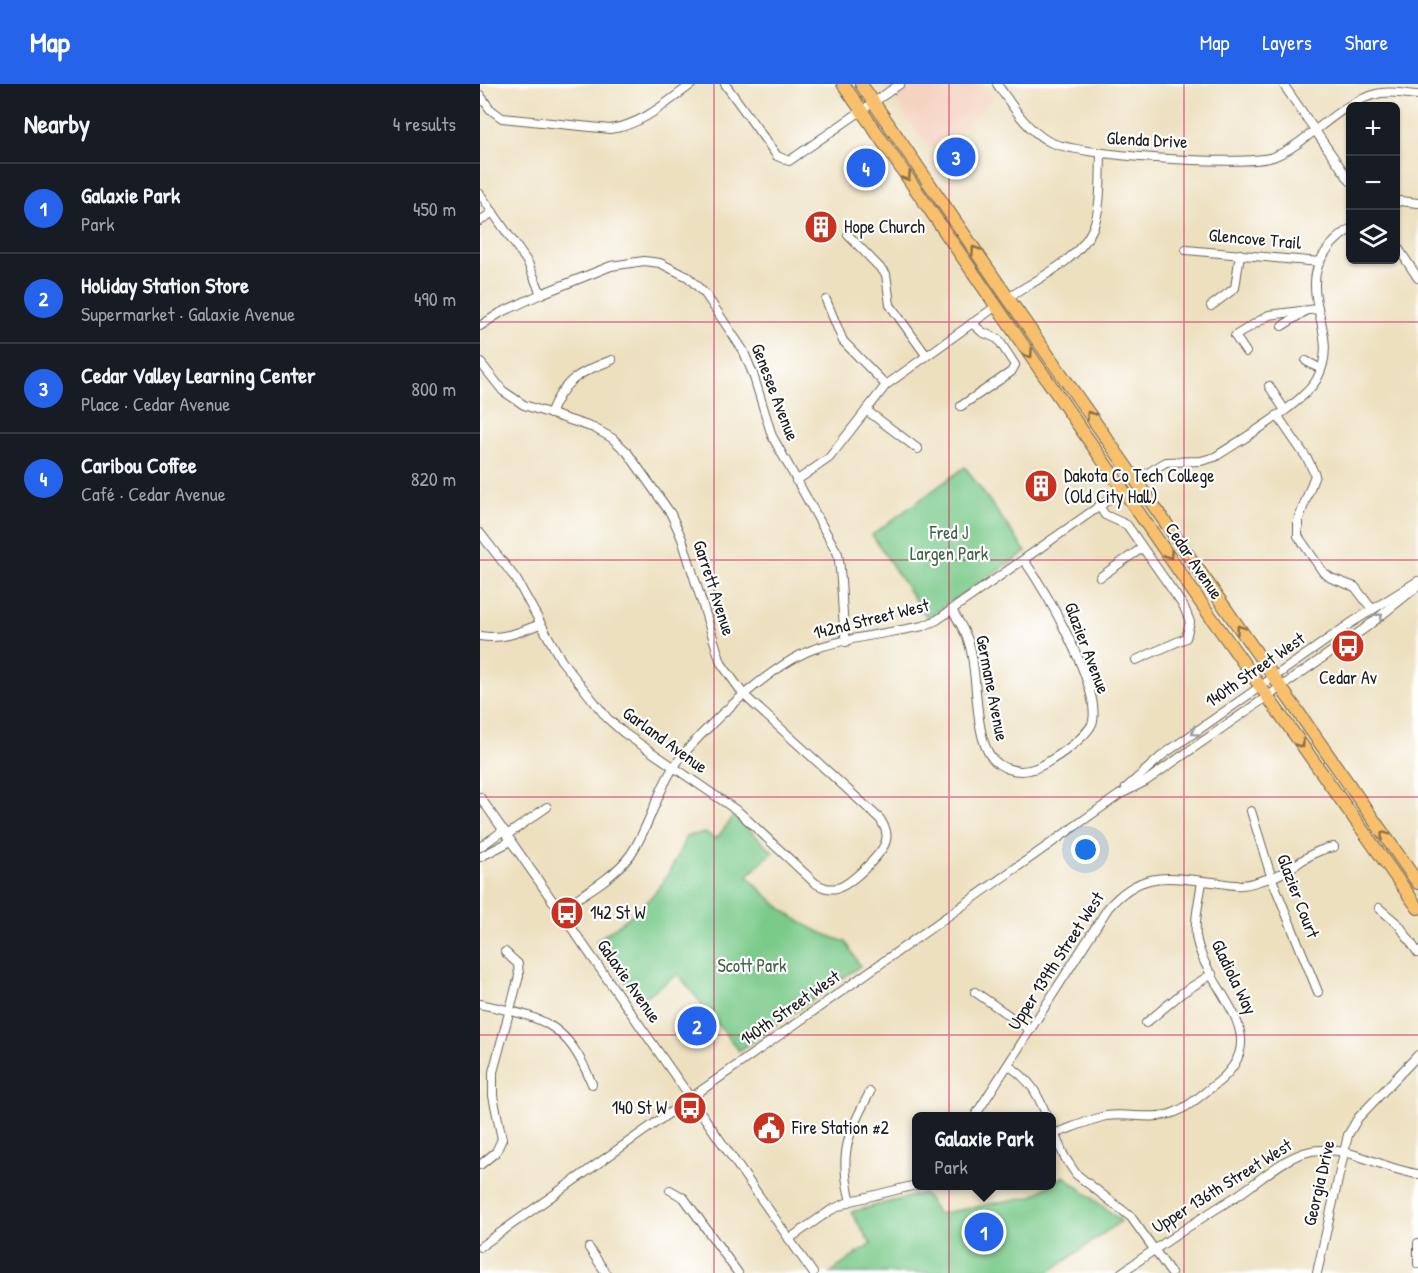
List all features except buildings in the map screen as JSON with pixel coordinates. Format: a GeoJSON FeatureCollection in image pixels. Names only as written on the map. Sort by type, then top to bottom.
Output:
{"type":"FeatureCollection","features":[{"type":"Feature","properties":{"kind":"highway","name":"Cedar Avenue"},"geometry":{"type":"LineString","coordinates":[[843,84],[995,307],[1418,908]]}},
{"type":"Feature","properties":{"kind":"highway","name":"Cedar Avenue"},"geometry":{"type":"LineString","coordinates":[[861,84],[1418,883]]}},
{"type":"Feature","properties":{"kind":"highway"},"geometry":{"type":"LineString","coordinates":[[1076,421],[1104,448],[1122,472],[1136,480]]}},
{"type":"Feature","properties":{"kind":"highway"},"geometry":{"type":"LineString","coordinates":[[1124,489],[1133,490],[1159,523],[1174,534]]}},
{"type":"Feature","properties":{"kind":"street"},"geometry":{"type":"LineString","coordinates":[[480,95],[490,110],[502,118],[610,129],[638,122],[692,84]]}},
{"type":"Feature","properties":{"kind":"street"},"geometry":{"type":"LineString","coordinates":[[725,84],[777,156],[783,160],[793,159],[900,84]]}},
{"type":"Feature","properties":{"kind":"street","name":"Glenda Drive"},"geometry":{"type":"LineString","coordinates":[[997,84],[1018,115],[1034,131],[1048,141],[1065,148],[1101,154],[1252,161],[1274,156],[1357,102],[1374,94],[1418,95]]}},
{"type":"Feature","properties":{"kind":"street"},"geometry":{"type":"LineString","coordinates":[[1283,84],[1346,175]]}},
{"type":"Feature","properties":{"kind":"street"},"geometry":{"type":"LineString","coordinates":[[1008,298],[1070,256],[1090,235],[1097,214],[1101,154]]}},
{"type":"Feature","properties":{"kind":"street"},"geometry":{"type":"LineString","coordinates":[[480,194],[528,263],[541,294]]}},
{"type":"Feature","properties":{"kind":"street"},"geometry":{"type":"LineString","coordinates":[[1400,201],[1418,203]]}},
{"type":"Feature","properties":{"kind":"street"},"geometry":{"type":"LineString","coordinates":[[480,221],[493,212]]}},
{"type":"Feature","properties":{"kind":"street"},"geometry":{"type":"LineString","coordinates":[[1136,480],[1166,462],[1201,461],[1215,457],[1308,391],[1321,369],[1325,350],[1314,287],[1320,261],[1330,246],[1346,232]]}},
{"type":"Feature","properties":{"kind":"street"},"geometry":{"type":"LineString","coordinates":[[848,235],[886,274],[890,305],[926,355]]}},
{"type":"Feature","properties":{"kind":"street","name":"Glencove Trail"},"geometry":{"type":"LineString","coordinates":[[1186,250],[1320,261]]}},
{"type":"Feature","properties":{"kind":"street"},"geometry":{"type":"LineString","coordinates":[[1400,252],[1418,278]]}},
{"type":"Feature","properties":{"kind":"street"},"geometry":{"type":"LineString","coordinates":[[1211,306],[1235,288],[1240,254]]}},
{"type":"Feature","properties":{"kind":"street","name":"Genesee Avenue"},"geometry":{"type":"LineString","coordinates":[[480,326],[500,313],[541,294],[629,261],[660,264],[688,277],[706,295],[743,350],[753,374],[772,436],[838,554],[842,574],[841,613],[846,642]]}},
{"type":"Feature","properties":{"kind":"street"},"geometry":{"type":"LineString","coordinates":[[826,300],[843,341],[886,385]]}},
{"type":"Feature","properties":{"kind":"street"},"geometry":{"type":"LineString","coordinates":[[796,481],[829,458],[886,385],[995,307]]}},
{"type":"Feature","properties":{"kind":"street"},"geometry":{"type":"LineString","coordinates":[[1246,352],[1235,336],[1252,324],[1269,315],[1317,309]]}},
{"type":"Feature","properties":{"kind":"street"},"geometry":{"type":"LineString","coordinates":[[1282,326],[1306,311]]}},
{"type":"Feature","properties":{"kind":"street"},"geometry":{"type":"LineString","coordinates":[[961,406],[1011,372],[1015,365],[998,339],[982,332],[972,322]]}},
{"type":"Feature","properties":{"kind":"street"},"geometry":{"type":"LineString","coordinates":[[550,414],[557,395],[569,381],[612,360]]}},
{"type":"Feature","properties":{"kind":"street"},"geometry":{"type":"LineString","coordinates":[[1306,361],[1321,369]]}},
{"type":"Feature","properties":{"kind":"street","name":"Garrett Avenue"},"geometry":{"type":"LineString","coordinates":[[480,363],[503,391],[524,405],[594,428],[612,438],[627,452],[657,490],[682,539],[721,663],[744,695],[880,819],[887,838],[879,854]]}},
{"type":"Feature","properties":{"kind":"street"},"geometry":{"type":"LineString","coordinates":[[1269,386],[1280,412],[1315,471],[1314,483],[1298,521],[1299,536],[1323,572],[1331,578],[1355,587],[1372,609]]}},
{"type":"Feature","properties":{"kind":"street"},"geometry":{"type":"LineString","coordinates":[[866,410],[918,449]]}},
{"type":"Feature","properties":{"kind":"street","name":"142nd Street West"},"geometry":{"type":"LineString","coordinates":[[559,910],[614,872],[630,855],[674,767],[694,741],[744,695],[801,655],[819,647],[923,626],[951,610],[1124,489]]}},
{"type":"Feature","properties":{"kind":"street"},"geometry":{"type":"LineString","coordinates":[[1100,507],[1106,515],[1127,525],[1184,607],[1190,622],[1190,631],[1186,638],[1136,660]]}},
{"type":"Feature","properties":{"kind":"street","name":"Garland Avenue"},"geometry":{"type":"LineString","coordinates":[[480,533],[516,579],[561,660],[607,718],[624,733],[739,812],[815,883],[825,889],[845,886],[879,854]]}},
{"type":"Feature","properties":{"kind":"street"},"geometry":{"type":"LineString","coordinates":[[1100,577],[1142,548]]}},
{"type":"Feature","properties":{"kind":"street","name":"Glazier Avenue"},"geometry":{"type":"LineString","coordinates":[[1024,560],[1060,616],[1093,701],[1093,722],[1088,731],[1081,739],[1040,766]]}},
{"type":"Feature","properties":{"kind":"street","name":"140th Street West"},"geometry":{"type":"LineString","coordinates":[[480,1247],[1119,795],[1164,754],[1264,691],[1372,609],[1418,581]]}},
{"type":"Feature","properties":{"kind":"street","name":"140th Street West"},"geometry":{"type":"LineString","coordinates":[[1277,682],[1364,629],[1418,586]]}},
{"type":"Feature","properties":{"kind":"street","name":"Germane Avenue"},"geometry":{"type":"LineString","coordinates":[[951,610],[971,647],[987,752],[994,761],[1011,770],[1030,770],[1040,766]]}},
{"type":"Feature","properties":{"kind":"street"},"geometry":{"type":"LineString","coordinates":[[480,636],[492,638],[514,634],[540,624]]}},
{"type":"Feature","properties":{"kind":"street","name":"Galaxie Avenue"},"geometry":{"type":"LineString","coordinates":[[480,797],[813,1273]]}},
{"type":"Feature","properties":{"kind":"street"},"geometry":{"type":"LineString","coordinates":[[480,857],[548,807]]}},
{"type":"Feature","properties":{"kind":"street","name":"Glazier Court"},"geometry":{"type":"LineString","coordinates":[[1251,811],[1272,879],[1318,992]]}},
{"type":"Feature","properties":{"kind":"street"},"geometry":{"type":"LineString","coordinates":[[480,847],[507,835]]}},
{"type":"Feature","properties":{"kind":"street","name":"Upper 139th Street West"},"geometry":{"type":"LineString","coordinates":[[978,1112],[1108,908],[1120,894],[1138,883],[1157,878],[1175,877],[1239,885],[1272,879],[1320,849],[1334,848]]}},
{"type":"Feature","properties":{"kind":"street","name":"Gladiola Way"},"geometry":{"type":"LineString","coordinates":[[1056,1130],[1106,1116],[1152,1117],[1171,1114],[1229,1075],[1240,1056],[1242,1034],[1201,952],[1196,935],[1202,881]]}},
{"type":"Feature","properties":{"kind":"street"},"geometry":{"type":"LineString","coordinates":[[1379,908],[1399,925],[1418,953]]}},
{"type":"Feature","properties":{"kind":"street"},"geometry":{"type":"LineString","coordinates":[[480,1165],[496,1152],[502,1139],[502,1129],[494,1096],[494,1072],[511,1011],[519,971],[518,964],[504,952]]}},
{"type":"Feature","properties":{"kind":"street"},"geometry":{"type":"LineString","coordinates":[[1146,1023],[1182,993],[1212,974]]}},
{"type":"Feature","properties":{"kind":"street"},"geometry":{"type":"LineString","coordinates":[[975,992],[1030,1030]]}},
{"type":"Feature","properties":{"kind":"street"},"geometry":{"type":"LineString","coordinates":[[480,1004],[540,1019],[558,1030],[583,1061],[592,1084]]}},
{"type":"Feature","properties":{"kind":"street","name":"Georgia Drive"},"geometry":{"type":"LineString","coordinates":[[1317,1273],[1342,1152],[1348,1135],[1358,1118],[1418,1055]]}},
{"type":"Feature","properties":{"kind":"street"},"geometry":{"type":"LineString","coordinates":[[1008,1065],[1024,1076],[1035,1089],[1045,1112]]}},
{"type":"Feature","properties":{"kind":"street"},"geometry":{"type":"LineString","coordinates":[[851,1201],[844,1175],[844,1149],[850,1129],[870,1092]]}},
{"type":"Feature","properties":{"kind":"street"},"geometry":{"type":"LineString","coordinates":[[1056,1138],[1076,1174],[1131,1216],[1171,1273]]}},
{"type":"Feature","properties":{"kind":"street","name":"Upper 136th Street West"},"geometry":{"type":"LineString","coordinates":[[1121,1273],[1205,1213],[1232,1199],[1297,1155],[1319,1150],[1342,1152],[1418,1174]]}},
{"type":"Feature","properties":{"kind":"street"},"geometry":{"type":"LineString","coordinates":[[789,1239],[831,1210],[851,1201],[912,1186]]}},
{"type":"Feature","properties":{"kind":"street"},"geometry":{"type":"LineString","coordinates":[[670,1190],[684,1198],[738,1273]]}},
{"type":"Feature","properties":{"kind":"street"},"geometry":{"type":"LineString","coordinates":[[1418,1243],[1418,1264]]}},
{"type":"Feature","properties":{"kind":"street"},"geometry":{"type":"LineString","coordinates":[[589,1248],[606,1273]]}},
{"type":"Feature","properties":{"kind":"shaded area"},"geometry":{"type":"Polygon","coordinates":[[[881,84],[983,84],[993,99],[961,129],[930,150],[881,84]]]}},
{"type":"Feature","properties":{"kind":"green space","name":"Fred J Largen Park"},"geometry":{"type":"Polygon","coordinates":[[[965,467],[1026,552],[927,618],[872,535],[965,467]]]}},
{"type":"Feature","properties":{"kind":"green space","name":"Scott Park"},"geometry":{"type":"Polygon","coordinates":[[[734,816],[773,852],[747,876],[781,908],[803,924],[846,942],[860,966],[739,1051],[678,974],[639,1001],[596,941],[651,897],[670,871],[686,836],[706,833],[716,839],[734,816]]]}},
{"type":"Feature","properties":{"kind":"green space"},"geometry":{"type":"Polygon","coordinates":[[[1064,1176],[1121,1221],[1048,1273],[830,1273],[871,1244],[851,1212],[924,1193],[938,1214],[1033,1196],[1042,1190],[1056,1190],[1056,1181],[1064,1176]]]}},
{"type":"Feature","properties":{"kind":"place","name":"Cedar Valley Learning Center"},"geometry":{"type":"Point","coordinates":[956,157]}},
{"type":"Feature","properties":{"kind":"place","name":"Caribou Coffee"},"geometry":{"type":"Point","coordinates":[866,168]}},
{"type":"Feature","properties":{"kind":"place","name":"Hope Church"},"geometry":{"type":"Point","coordinates":[821,227]}},
{"type":"Feature","properties":{"kind":"place","name":"Dakota Co Tech College (Old City Hall)"},"geometry":{"type":"Point","coordinates":[1041,486]}},
{"type":"Feature","properties":{"kind":"place","name":"Cedar Av"},"geometry":{"type":"Point","coordinates":[1348,646]}},
{"type":"Feature","properties":{"kind":"place","name":"142 St W"},"geometry":{"type":"Point","coordinates":[567,913]}},
{"type":"Feature","properties":{"kind":"place","name":"Holiday Station Store"},"geometry":{"type":"Point","coordinates":[697,1026]}},
{"type":"Feature","properties":{"kind":"place","name":"140 St W"},"geometry":{"type":"Point","coordinates":[690,1108]}},
{"type":"Feature","properties":{"kind":"place","name":"Fire Station #2"},"geometry":{"type":"Point","coordinates":[769,1128]}},
{"type":"Feature","properties":{"kind":"place","name":"Galaxie Park"},"geometry":{"type":"Point","coordinates":[984,1232]}}]}
